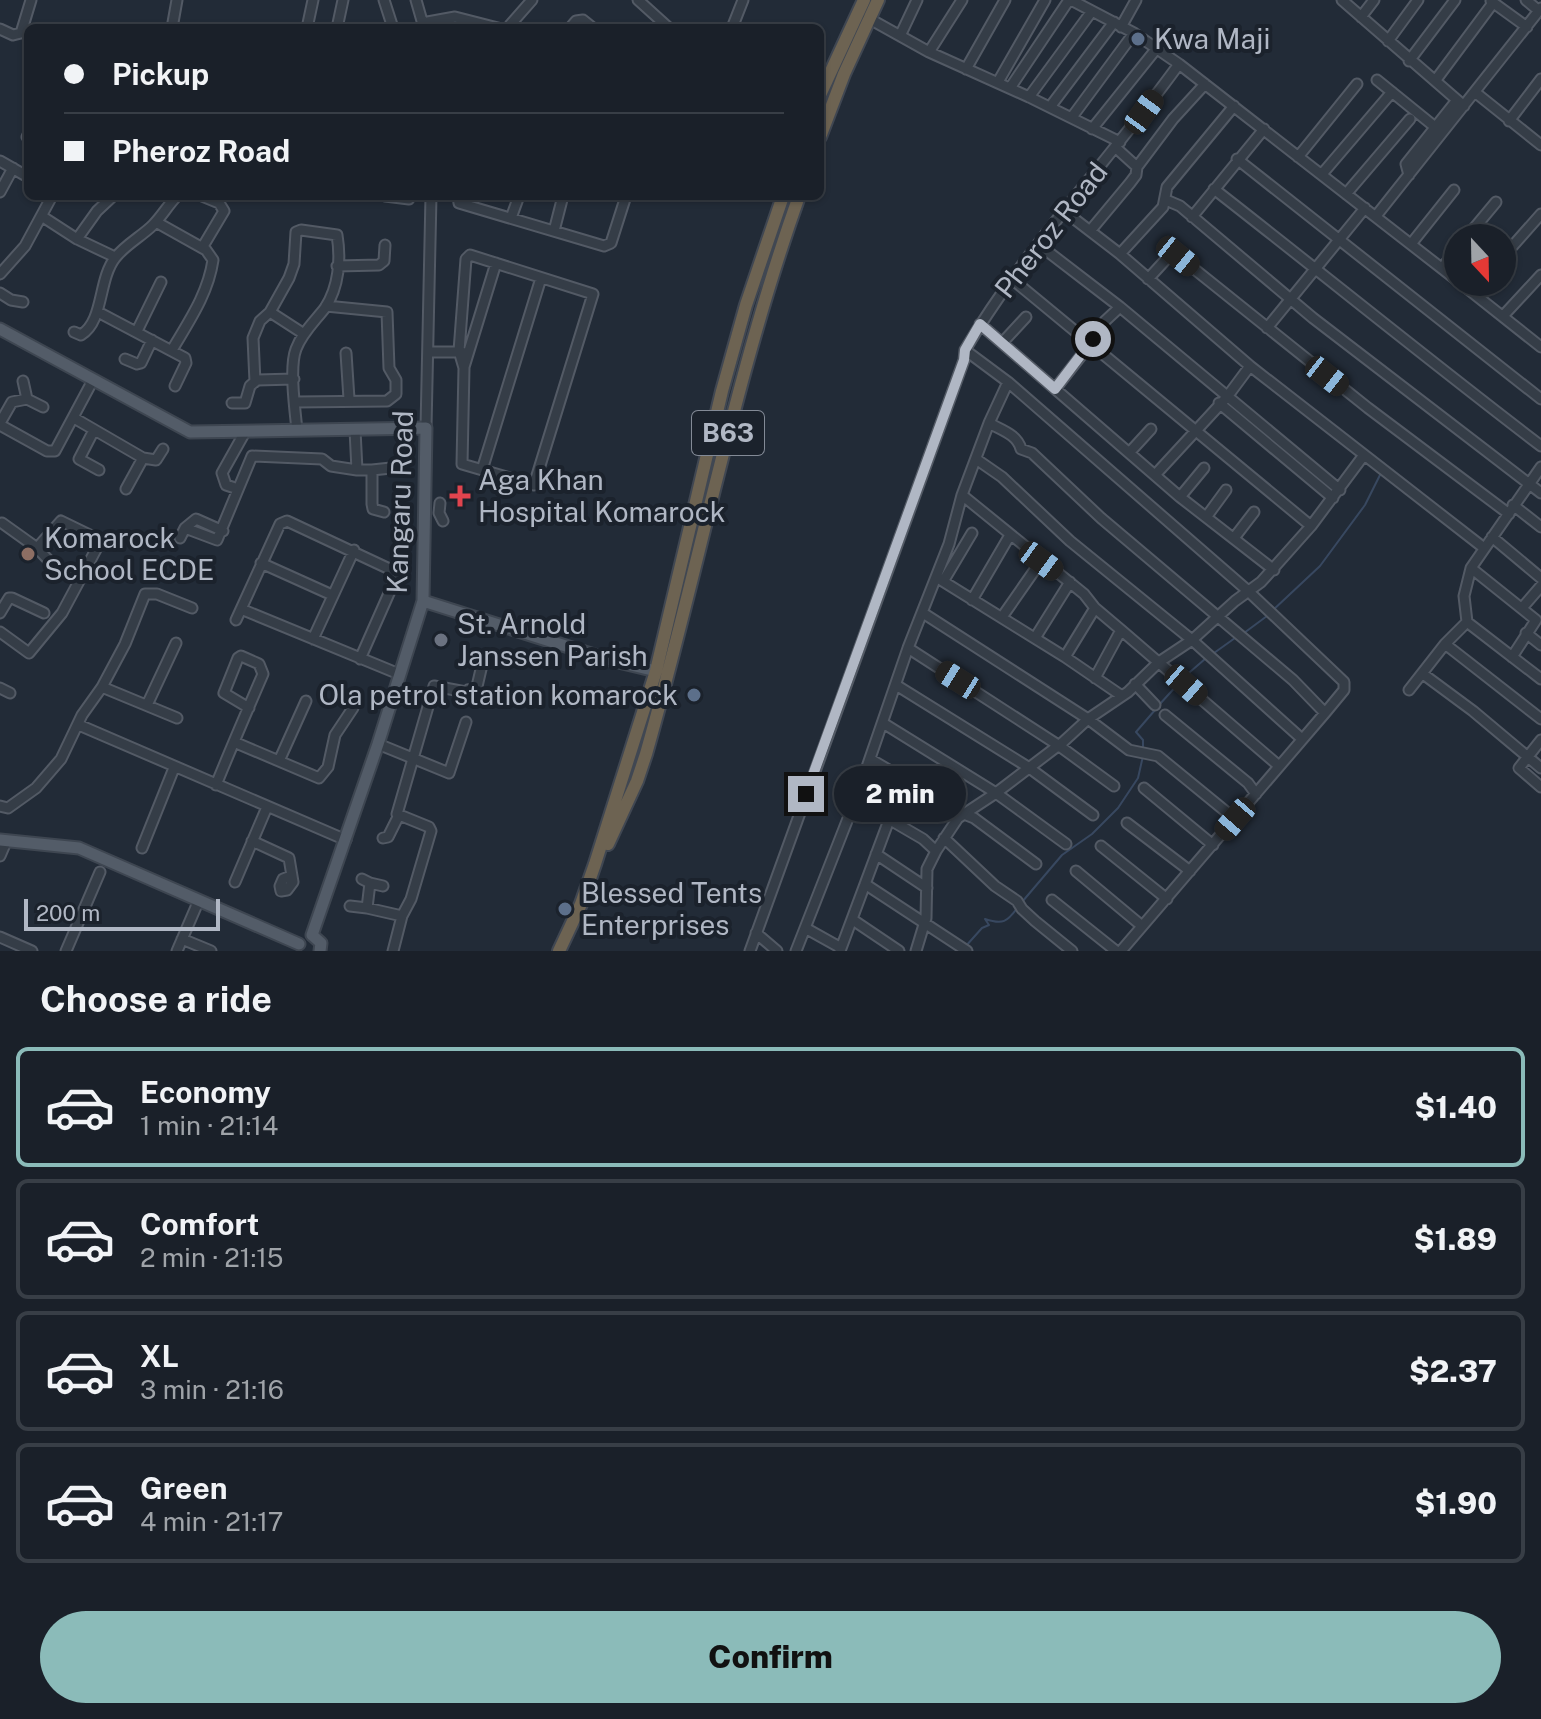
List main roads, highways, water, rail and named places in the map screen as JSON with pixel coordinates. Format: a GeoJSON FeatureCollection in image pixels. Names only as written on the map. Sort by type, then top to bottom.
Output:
{"type":"FeatureCollection","features":[{"type":"Feature","properties":{"kind":"highway"},"geometry":{"type":"LineString","coordinates":[[824,86],[864,0]]}},
{"type":"Feature","properties":{"kind":"highway"},"geometry":{"type":"LineString","coordinates":[[824,127],[878,0]]}},
{"type":"Feature","properties":{"kind":"highway","name":"B63"},"geometry":{"type":"LineString","coordinates":[[559,951],[595,864],[656,671],[722,391],[746,305],[782,200]]}},
{"type":"Feature","properties":{"kind":"highway","name":"B63"},"geometry":{"type":"LineString","coordinates":[[595,864],[608,844],[646,754],[741,384],[798,200]]}},
{"type":"Feature","properties":{"kind":"main road","name":"Kangaru Road"},"geometry":{"type":"LineString","coordinates":[[0,329],[190,432],[426,428],[423,601],[312,935]]}},
{"type":"Feature","properties":{"kind":"main road"},"geometry":{"type":"LineString","coordinates":[[423,601],[610,660],[656,671]]}},
{"type":"Feature","properties":{"kind":"main road"},"geometry":{"type":"LineString","coordinates":[[3,841],[79,848],[299,948],[305,936],[312,935],[319,939],[321,951]]}},
{"type":"Feature","properties":{"kind":"waterway"},"geometry":{"type":"LineString","coordinates":[[1272,611],[1320,566],[1365,505],[1381,473]]}},
{"type":"Feature","properties":{"kind":"waterway"},"geometry":{"type":"LineString","coordinates":[[1244,633],[1267,616]]}},
{"type":"Feature","properties":{"kind":"waterway"},"geometry":{"type":"LineString","coordinates":[[1214,653],[1235,638]]}},
{"type":"Feature","properties":{"kind":"waterway"},"geometry":{"type":"LineString","coordinates":[[1183,678],[1205,659]]}},
{"type":"Feature","properties":{"kind":"waterway"},"geometry":{"type":"LineString","coordinates":[[1159,705],[1179,683]]}},
{"type":"Feature","properties":{"kind":"waterway"},"geometry":{"type":"LineString","coordinates":[[1143,750],[1143,740],[1136,732],[1155,710]]}},
{"type":"Feature","properties":{"kind":"waterway"},"geometry":{"type":"LineString","coordinates":[[1022,902],[1062,855],[1092,834],[1118,808],[1138,778],[1143,756]]}},
{"type":"Feature","properties":{"kind":"waterway"},"geometry":{"type":"LineString","coordinates":[[965,947],[982,928],[989,925],[985,919],[1004,921],[1018,907]]}},
{"type":"Feature","properties":{"kind":"place","name":"Kwa Maji"},"geometry":{"type":"Point","coordinates":[1138,39]}},
{"type":"Feature","properties":{"kind":"place","name":"Aga Khan Hospital Komarock"},"geometry":{"type":"Point","coordinates":[460,496]}},
{"type":"Feature","properties":{"kind":"place","name":"Komarock School ECDE"},"geometry":{"type":"Point","coordinates":[28,554]}},
{"type":"Feature","properties":{"kind":"place","name":"St. Arnold Janssen Parish"},"geometry":{"type":"Point","coordinates":[441,640]}},
{"type":"Feature","properties":{"kind":"place","name":"Ola petrol station komarock"},"geometry":{"type":"Point","coordinates":[694,695]}},
{"type":"Feature","properties":{"kind":"place","name":"Blessed Tents Enterprises"},"geometry":{"type":"Point","coordinates":[565,909]}}]}
